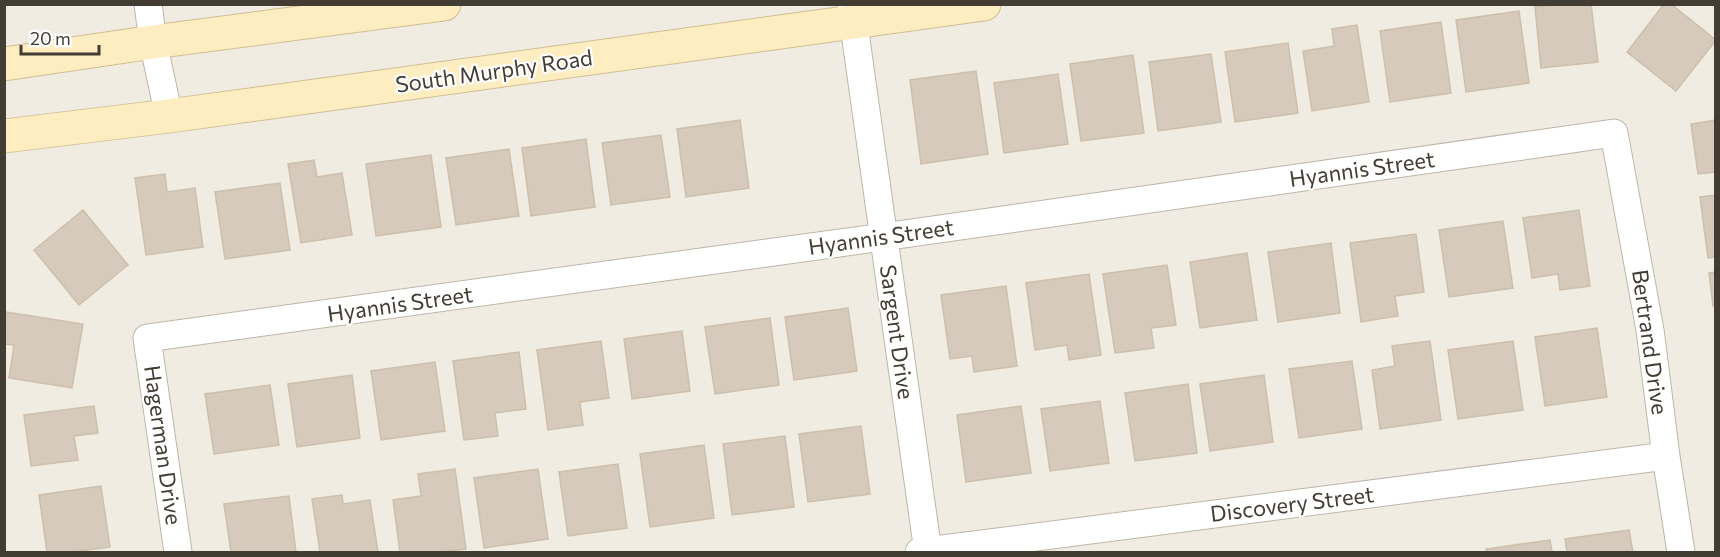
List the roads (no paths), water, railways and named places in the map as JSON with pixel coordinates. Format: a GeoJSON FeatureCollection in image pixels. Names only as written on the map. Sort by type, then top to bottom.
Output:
{"type":"FeatureCollection","features":[{"type":"Feature","properties":{"kind":"main road"},"geometry":{"type":"LineString","coordinates":[[4,64],[444,4]]}},
{"type":"Feature","properties":{"kind":"main road","name":"South Murphy Road"},"geometry":{"type":"LineString","coordinates":[[4,136],[169,116],[853,13],[984,4]]}},
{"type":"Feature","properties":{"kind":"street"},"geometry":{"type":"LineString","coordinates":[[148,4],[153,42],[169,116]]}},
{"type":"Feature","properties":{"kind":"street","name":"Sargent Drive"},"geometry":{"type":"LineString","coordinates":[[853,13],[925,552]]}},
{"type":"Feature","properties":{"kind":"street","name":"Hyannis Street"},"geometry":{"type":"LineString","coordinates":[[147,338],[883,237],[1614,133]]}},
{"type":"Feature","properties":{"kind":"street","name":"Bertrand Drive"},"geometry":{"type":"LineString","coordinates":[[1614,133],[1650,330],[1681,552]]}},
{"type":"Feature","properties":{"kind":"street","name":"Hagerman Drive"},"geometry":{"type":"LineString","coordinates":[[147,338],[178,552]]}},
{"type":"Feature","properties":{"kind":"street","name":"Discovery Street"},"geometry":{"type":"LineString","coordinates":[[925,552],[1666,456]]}}]}
